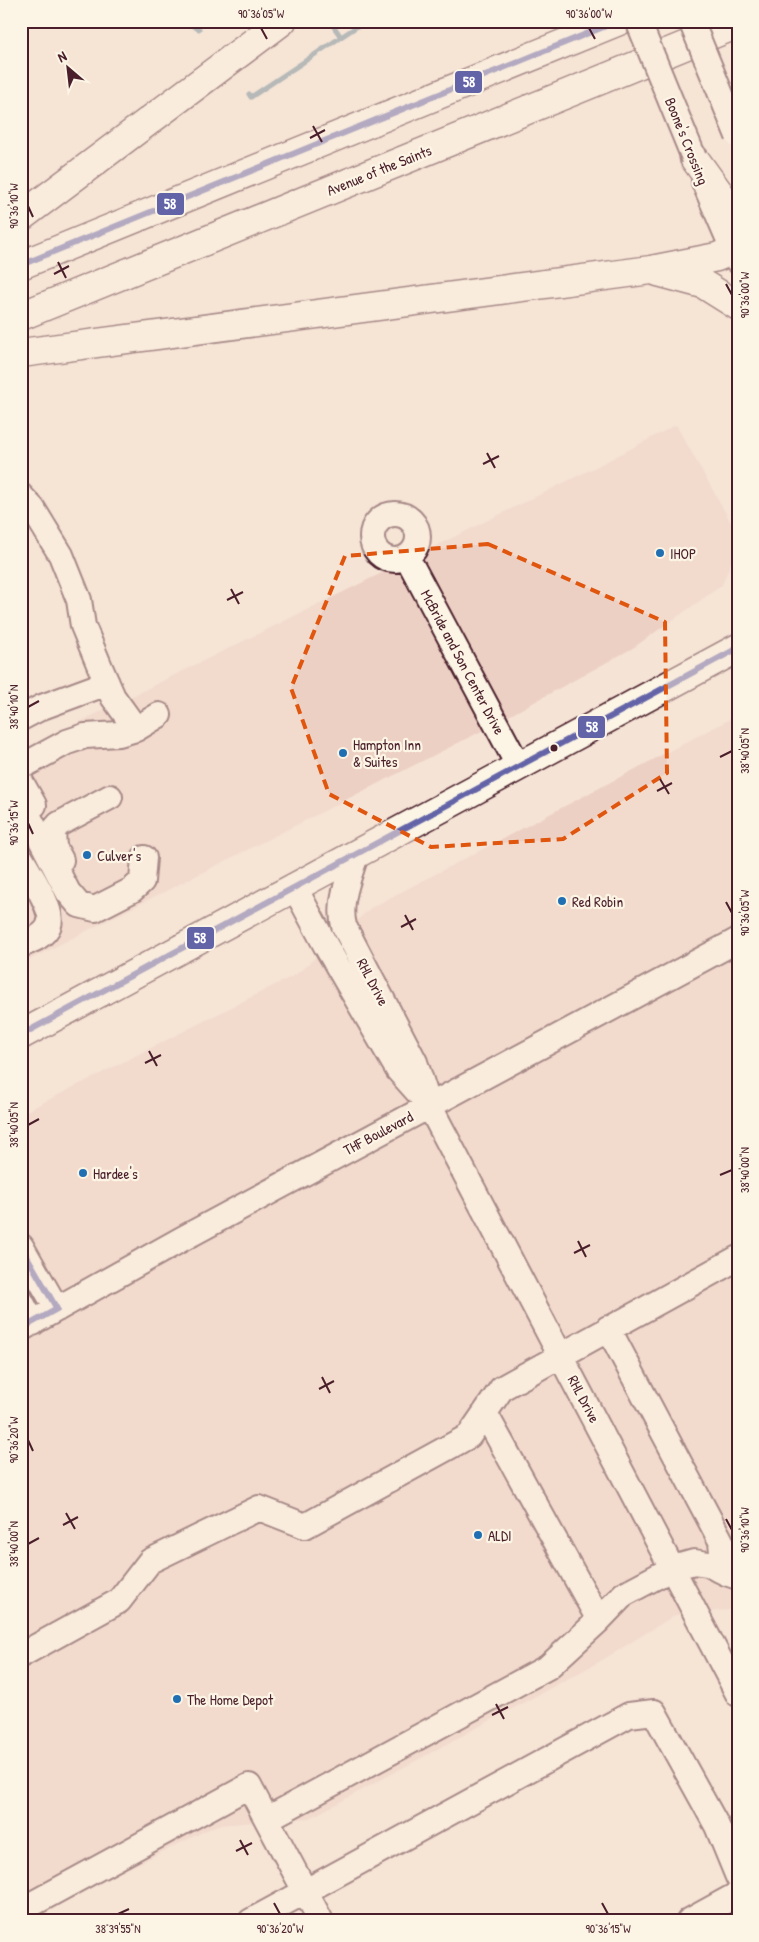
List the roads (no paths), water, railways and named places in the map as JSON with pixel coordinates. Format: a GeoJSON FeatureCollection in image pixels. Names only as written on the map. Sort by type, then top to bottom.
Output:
{"type":"FeatureCollection","features":[{"type":"Feature","properties":{"kind":"main road"},"geometry":{"type":"LineString","coordinates":[[21,217],[282,21]]}},
{"type":"Feature","properties":{"kind":"main road"},"geometry":{"type":"LineString","coordinates":[[21,265],[619,21]]}},
{"type":"Feature","properties":{"kind":"main road","name":"Avenue of the Saints"},"geometry":{"type":"LineString","coordinates":[[21,316],[738,24]]}},
{"type":"Feature","properties":{"kind":"main road"},"geometry":{"type":"LineString","coordinates":[[694,158],[725,201],[738,214]]}},
{"type":"Feature","properties":{"kind":"main road"},"geometry":{"type":"LineString","coordinates":[[21,353],[652,270],[736,253]]}},
{"type":"Feature","properties":{"kind":"main road"},"geometry":{"type":"LineString","coordinates":[[652,270],[703,284],[738,306]]}},
{"type":"Feature","properties":{"kind":"main road"},"geometry":{"type":"LineString","coordinates":[[21,1035],[738,648]]}},
{"type":"Feature","properties":{"kind":"street","name":"Boone's Crossing"},"geometry":{"type":"LineString","coordinates":[[638,21],[694,158],[736,253]]}},
{"type":"Feature","properties":{"kind":"street"},"geometry":{"type":"LineString","coordinates":[[691,21],[738,136]]}},
{"type":"Feature","properties":{"kind":"street"},"geometry":{"type":"LineString","coordinates":[[21,496],[33,509],[61,555],[79,600],[83,626],[113,697],[136,729]]}},
{"type":"Feature","properties":{"kind":"street","name":"McBride and Son Center Drive"},"geometry":{"type":"LineString","coordinates":[[406,557],[519,767]]}},
{"type":"Feature","properties":{"kind":"street"},"geometry":{"type":"LineString","coordinates":[[21,718],[42,707],[107,683]]}},
{"type":"Feature","properties":{"kind":"street"},"geometry":{"type":"LineString","coordinates":[[21,767],[67,742],[85,736],[119,734],[136,729],[159,715]]}},
{"type":"Feature","properties":{"kind":"street"},"geometry":{"type":"LineString","coordinates":[[21,782],[30,808],[68,892],[79,905],[95,909],[132,890],[142,881],[144,858]]}},
{"type":"Feature","properties":{"kind":"street"},"geometry":{"type":"LineString","coordinates":[[95,909],[78,891],[54,847],[53,831],[59,824],[110,797]]}},
{"type":"Feature","properties":{"kind":"street","name":"RHL Drive"},"geometry":{"type":"LineString","coordinates":[[356,855],[343,901],[342,916],[344,926],[415,1062],[429,1105],[738,1694]]}},
{"type":"Feature","properties":{"kind":"street"},"geometry":{"type":"LineString","coordinates":[[21,858],[50,912],[50,924],[44,933],[21,945]]}},
{"type":"Feature","properties":{"kind":"street","name":"RHL Drive"},"geometry":{"type":"LineString","coordinates":[[295,888],[326,946],[398,1070],[429,1105]]}},
{"type":"Feature","properties":{"kind":"street","name":"THF Boulevard"},"geometry":{"type":"LineString","coordinates":[[27,1326],[169,1246],[738,940]]}},
{"type":"Feature","properties":{"kind":"street"},"geometry":{"type":"LineString","coordinates":[[21,1246],[57,1309]]}},
{"type":"Feature","properties":{"kind":"street"},"geometry":{"type":"LineString","coordinates":[[21,1655],[120,1601],[150,1561],[259,1508],[305,1526],[469,1436],[502,1388],[738,1258]]}},
{"type":"Feature","properties":{"kind":"street"},"geometry":{"type":"LineString","coordinates":[[21,1301],[27,1326]]}},
{"type":"Feature","properties":{"kind":"street"},"geometry":{"type":"LineString","coordinates":[[608,1328],[721,1541],[728,1573]]}},
{"type":"Feature","properties":{"kind":"street"},"geometry":{"type":"LineString","coordinates":[[485,1413],[599,1620]]}},
{"type":"Feature","properties":{"kind":"street"},"geometry":{"type":"LineString","coordinates":[[267,1819],[548,1667],[624,1594],[673,1568],[694,1562],[708,1564],[728,1573]]}},
{"type":"Feature","properties":{"kind":"street"},"geometry":{"type":"LineString","coordinates":[[251,1921],[629,1715],[654,1712],[717,1826],[738,1877]]}},
{"type":"Feature","properties":{"kind":"street"},"geometry":{"type":"LineString","coordinates":[[21,1910],[249,1786],[322,1921]]}},
{"type":"Feature","properties":{"kind":"street"},"geometry":{"type":"LineString","coordinates":[[689,1921],[738,1894]]}},
{"type":"Feature","properties":{"kind":"waterway"},"geometry":{"type":"LineString","coordinates":[[183,21],[199,29]]}},
{"type":"Feature","properties":{"kind":"waterway"},"geometry":{"type":"LineString","coordinates":[[330,21],[341,37]]}},
{"type":"Feature","properties":{"kind":"waterway"},"geometry":{"type":"LineString","coordinates":[[249,94],[251,97],[365,21]]}},
{"type":"Feature","properties":{"kind":"place","name":"IHOP"},"geometry":{"type":"Point","coordinates":[660,553]}},
{"type":"Feature","properties":{"kind":"place","name":"Hampton Inn & Suites"},"geometry":{"type":"Point","coordinates":[343,753]}},
{"type":"Feature","properties":{"kind":"place","name":"Culver's"},"geometry":{"type":"Point","coordinates":[87,855]}},
{"type":"Feature","properties":{"kind":"place","name":"Red Robin"},"geometry":{"type":"Point","coordinates":[562,901]}},
{"type":"Feature","properties":{"kind":"place","name":"Hardee's"},"geometry":{"type":"Point","coordinates":[83,1173]}},
{"type":"Feature","properties":{"kind":"place","name":"ALDI"},"geometry":{"type":"Point","coordinates":[478,1535]}},
{"type":"Feature","properties":{"kind":"place","name":"The Home Depot"},"geometry":{"type":"Point","coordinates":[177,1699]}}]}
